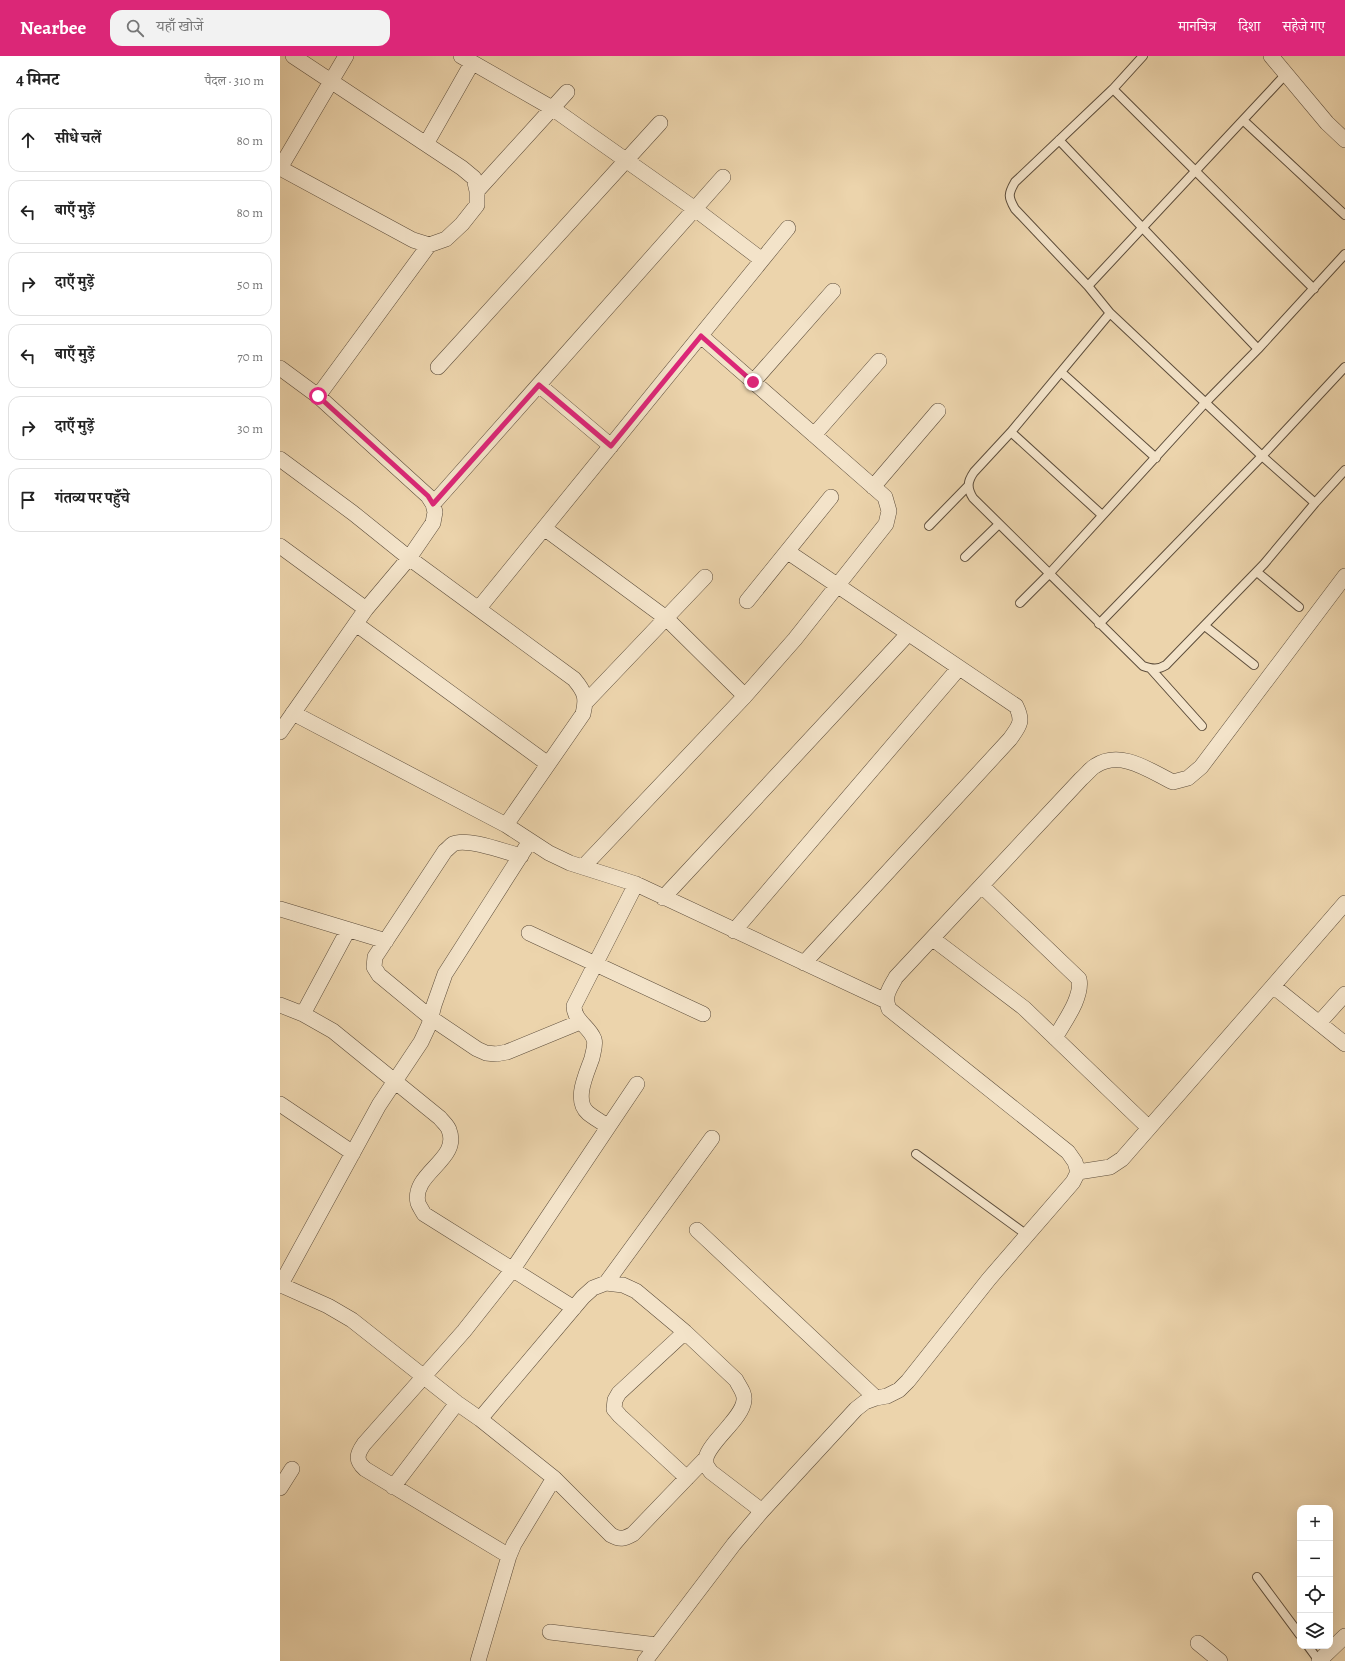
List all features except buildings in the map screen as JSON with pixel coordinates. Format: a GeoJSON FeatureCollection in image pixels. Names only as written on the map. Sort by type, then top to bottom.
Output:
{"type":"FeatureCollection","features":[{"type":"Feature","properties":{"kind":"street"},"geometry":{"type":"LineString","coordinates":[[292,56],[462,168],[474,178],[477,191],[477,205],[462,224],[446,239],[429,245],[318,396]]}},
{"type":"Feature","properties":{"kind":"street"},"geometry":{"type":"LineString","coordinates":[[346,56],[280,168],[413,240],[429,245]]}},
{"type":"Feature","properties":{"kind":"street"},"geometry":{"type":"LineString","coordinates":[[1271,56],[1327,123],[1345,140]]}},
{"type":"Feature","properties":{"kind":"street"},"geometry":{"type":"LineString","coordinates":[[426,144],[466,59],[552,108],[695,208],[762,260]]}},
{"type":"Feature","properties":{"kind":"street"},"geometry":{"type":"LineString","coordinates":[[477,191],[567,92]]}},
{"type":"Feature","properties":{"kind":"street"},"geometry":{"type":"LineString","coordinates":[[438,367],[660,123]]}},
{"type":"Feature","properties":{"kind":"street"},"geometry":{"type":"LineString","coordinates":[[433,504],[723,177]]}},
{"type":"Feature","properties":{"kind":"street"},"geometry":{"type":"LineString","coordinates":[[479,608],[788,228]]}},
{"type":"Feature","properties":{"kind":"street"},"geometry":{"type":"LineString","coordinates":[[753,382],[833,290]]}},
{"type":"Feature","properties":{"kind":"street"},"geometry":{"type":"LineString","coordinates":[[583,867],[745,696],[795,639],[886,524],[889,511],[884,497],[701,336]]}},
{"type":"Feature","properties":{"kind":"street"},"geometry":{"type":"LineString","coordinates":[[814,435],[879,361]]}},
{"type":"Feature","properties":{"kind":"street"},"geometry":{"type":"LineString","coordinates":[[280,368],[318,396],[428,496],[433,504],[435,512],[433,523],[409,558],[366,609],[280,732]]}},
{"type":"Feature","properties":{"kind":"street"},"geometry":{"type":"LineString","coordinates":[[539,385],[611,446]]}},
{"type":"Feature","properties":{"kind":"street"},"geometry":{"type":"LineString","coordinates":[[873,487],[938,411]]}},
{"type":"Feature","properties":{"kind":"street"},"geometry":{"type":"LineString","coordinates":[[280,459],[353,513],[409,558],[574,679],[583,689],[586,702],[583,714],[506,825]]}},
{"type":"Feature","properties":{"kind":"street"},"geometry":{"type":"LineString","coordinates":[[747,602],[831,497]]}},
{"type":"Feature","properties":{"kind":"street"},"geometry":{"type":"LineString","coordinates":[[544,528],[666,618],[745,696]]}},
{"type":"Feature","properties":{"kind":"street"},"geometry":{"type":"LineString","coordinates":[[280,546],[366,609]]}},
{"type":"Feature","properties":{"kind":"street"},"geometry":{"type":"LineString","coordinates":[[788,552],[1016,706],[1021,716],[1019,726],[1010,739],[804,963]]}},
{"type":"Feature","properties":{"kind":"street"},"geometry":{"type":"LineString","coordinates":[[645,1661],[734,1544],[762,1510],[856,1409],[865,1402],[887,1396],[899,1390],[908,1381],[989,1279],[1073,1182],[1078,1172],[1075,1162],[1068,1152],[889,1009],[886,1001],[888,992],[896,977],[1081,779],[1096,766],[1113,759],[1130,761],[1173,782],[1188,778],[1200,768],[1345,576]]}},
{"type":"Feature","properties":{"kind":"street"},"geometry":{"type":"LineString","coordinates":[[586,702],[705,577]]}},
{"type":"Feature","properties":{"kind":"street"},"geometry":{"type":"LineString","coordinates":[[356,624],[548,764]]}},
{"type":"Feature","properties":{"kind":"street"},"geometry":{"type":"LineString","coordinates":[[663,898],[908,634]]}},
{"type":"Feature","properties":{"kind":"street"},"geometry":{"type":"LineString","coordinates":[[734,931],[959,668]]}},
{"type":"Feature","properties":{"kind":"street"},"geometry":{"type":"LineString","coordinates":[[293,713],[506,825],[548,853],[583,867],[636,884],[663,898],[886,1001]]}},
{"type":"Feature","properties":{"kind":"street"},"geometry":{"type":"LineString","coordinates":[[480,1419],[574,1308],[593,1288],[606,1283],[622,1285],[636,1291],[685,1332],[736,1380],[741,1389],[744,1400],[742,1409],[710,1450],[706,1458],[633,1534],[626,1538],[618,1539],[611,1535],[554,1478],[480,1419],[456,1403],[424,1376],[341,1313],[280,1286],[285,1266],[353,1153],[379,1106],[421,1042],[429,1025],[440,987],[446,974],[530,840]]}},
{"type":"Feature","properties":{"kind":"street"},"geometry":{"type":"LineString","coordinates":[[521,856],[474,843],[462,842],[452,844],[375,957],[374,967],[379,976],[431,1018],[477,1049],[486,1053],[496,1054],[507,1052],[580,1022]]}},
{"type":"Feature","properties":{"kind":"street"},"geometry":{"type":"LineString","coordinates":[[608,1127],[586,1112],[581,1102],[582,1092],[594,1051],[594,1040],[574,1012],[574,1006],[636,884]]}},
{"type":"Feature","properties":{"kind":"street"},"geometry":{"type":"LineString","coordinates":[[982,886],[1079,979],[1081,986],[1078,996],[1055,1038]]}},
{"type":"Feature","properties":{"kind":"street"},"geometry":{"type":"LineString","coordinates":[[1078,1172],[1110,1167],[1122,1159],[1345,903]]}},
{"type":"Feature","properties":{"kind":"street"},"geometry":{"type":"LineString","coordinates":[[280,909],[386,941]]}},
{"type":"Feature","properties":{"kind":"street"},"geometry":{"type":"LineString","coordinates":[[303,1014],[348,930]]}},
{"type":"Feature","properties":{"kind":"street"},"geometry":{"type":"LineString","coordinates":[[529,933],[703,1014]]}},
{"type":"Feature","properties":{"kind":"street"},"geometry":{"type":"LineString","coordinates":[[933,939],[1024,1008],[1149,1128]]}},
{"type":"Feature","properties":{"kind":"street"},"geometry":{"type":"LineString","coordinates":[[1273,986],[1345,1044]]}},
{"type":"Feature","properties":{"kind":"street"},"geometry":{"type":"LineString","coordinates":[[1319,1023],[1345,994]]}},
{"type":"Feature","properties":{"kind":"street"},"geometry":{"type":"LineString","coordinates":[[280,1005],[303,1014],[333,1031],[440,1118],[449,1130],[451,1140],[447,1153],[424,1178],[418,1192],[418,1204],[424,1214],[574,1308]]}},
{"type":"Feature","properties":{"kind":"street"},"geometry":{"type":"LineString","coordinates":[[509,1556],[393,1487],[359,1464],[358,1457],[364,1444],[464,1331],[513,1269],[637,1084]]}},
{"type":"Feature","properties":{"kind":"street"},"geometry":{"type":"LineString","coordinates":[[280,1104],[353,1153]]}},
{"type":"Feature","properties":{"kind":"street"},"geometry":{"type":"LineString","coordinates":[[606,1283],[712,1138]]}},
{"type":"Feature","properties":{"kind":"street"},"geometry":{"type":"LineString","coordinates":[[697,1230],[876,1398]]}},
{"type":"Feature","properties":{"kind":"street"},"geometry":{"type":"LineString","coordinates":[[685,1332],[619,1392],[615,1400],[614,1409],[687,1478]]}},
{"type":"Feature","properties":{"kind":"street"},"geometry":{"type":"LineString","coordinates":[[393,1487],[456,1403]]}},
{"type":"Feature","properties":{"kind":"street"},"geometry":{"type":"LineString","coordinates":[[706,1458],[706,1465],[711,1472],[762,1510]]}},
{"type":"Feature","properties":{"kind":"street"},"geometry":{"type":"LineString","coordinates":[[280,1488],[292,1468]]}},
{"type":"Feature","properties":{"kind":"street"},"geometry":{"type":"LineString","coordinates":[[478,1661],[509,1556],[514,1544],[554,1478]]}},
{"type":"Feature","properties":{"kind":"street"},"geometry":{"type":"LineString","coordinates":[[550,1632],[657,1645]]}},
{"type":"Feature","properties":{"kind":"street"},"geometry":{"type":"LineString","coordinates":[[1319,1661],[1345,1636]]}},
{"type":"Feature","properties":{"kind":"street"},"geometry":{"type":"LineString","coordinates":[[1198,1642],[1220,1661]]}},
{"type":"Feature","properties":{"kind":"lane"},"geometry":{"type":"LineString","coordinates":[[1143,56],[1113,89],[1015,182],[1010,191],[1010,200],[1016,209],[1088,286],[1110,313],[1262,456],[1315,503]]}},
{"type":"Feature","properties":{"kind":"lane"},"geometry":{"type":"LineString","coordinates":[[1088,286],[1143,229],[1286,74]]}},
{"type":"Feature","properties":{"kind":"lane"},"geometry":{"type":"LineString","coordinates":[[1113,89],[1314,289]]}},
{"type":"Feature","properties":{"kind":"lane"},"geometry":{"type":"LineString","coordinates":[[1244,120],[1345,215]]}},
{"type":"Feature","properties":{"kind":"lane"},"geometry":{"type":"LineString","coordinates":[[1059,140],[1199,289],[1258,349]]}},
{"type":"Feature","properties":{"kind":"lane"},"geometry":{"type":"LineString","coordinates":[[1020,603],[1049,574],[1205,403],[1258,349],[1345,254]]}},
{"type":"Feature","properties":{"kind":"lane"},"geometry":{"type":"LineString","coordinates":[[1110,313],[1011,432],[974,472],[969,479],[968,486],[969,492],[973,498],[1143,666],[1151,669],[1160,669],[1166,665],[1257,572],[1345,470]]}},
{"type":"Feature","properties":{"kind":"lane"},"geometry":{"type":"LineString","coordinates":[[1099,624],[1262,456],[1345,367]]}},
{"type":"Feature","properties":{"kind":"lane"},"geometry":{"type":"LineString","coordinates":[[1061,372],[1156,458]]}},
{"type":"Feature","properties":{"kind":"lane"},"geometry":{"type":"LineString","coordinates":[[1011,432],[1102,516]]}},
{"type":"Feature","properties":{"kind":"lane"},"geometry":{"type":"LineString","coordinates":[[929,526],[968,486]]}},
{"type":"Feature","properties":{"kind":"lane"},"geometry":{"type":"LineString","coordinates":[[965,557],[999,524]]}},
{"type":"Feature","properties":{"kind":"lane"},"geometry":{"type":"LineString","coordinates":[[1257,572],[1299,607]]}},
{"type":"Feature","properties":{"kind":"lane"},"geometry":{"type":"LineString","coordinates":[[1205,626],[1254,665]]}},
{"type":"Feature","properties":{"kind":"lane"},"geometry":{"type":"LineString","coordinates":[[1151,669],[1202,726]]}},
{"type":"Feature","properties":{"kind":"lane"},"geometry":{"type":"LineString","coordinates":[[916,1154],[1027,1235]]}},
{"type":"Feature","properties":{"kind":"lane"},"geometry":{"type":"LineString","coordinates":[[1258,1577],[1297,1631]]}},
{"type":"Feature","properties":{"kind":"lane"},"geometry":{"type":"LineString","coordinates":[[1310,1649],[1319,1661]]}},
{"type":"Feature","properties":{"kind":"route"},"geometry":{"type":"LineString","coordinates":[[318,396],[428,496],[433,504],[539,385],[611,446],[701,336],[753,382]]}}]}
